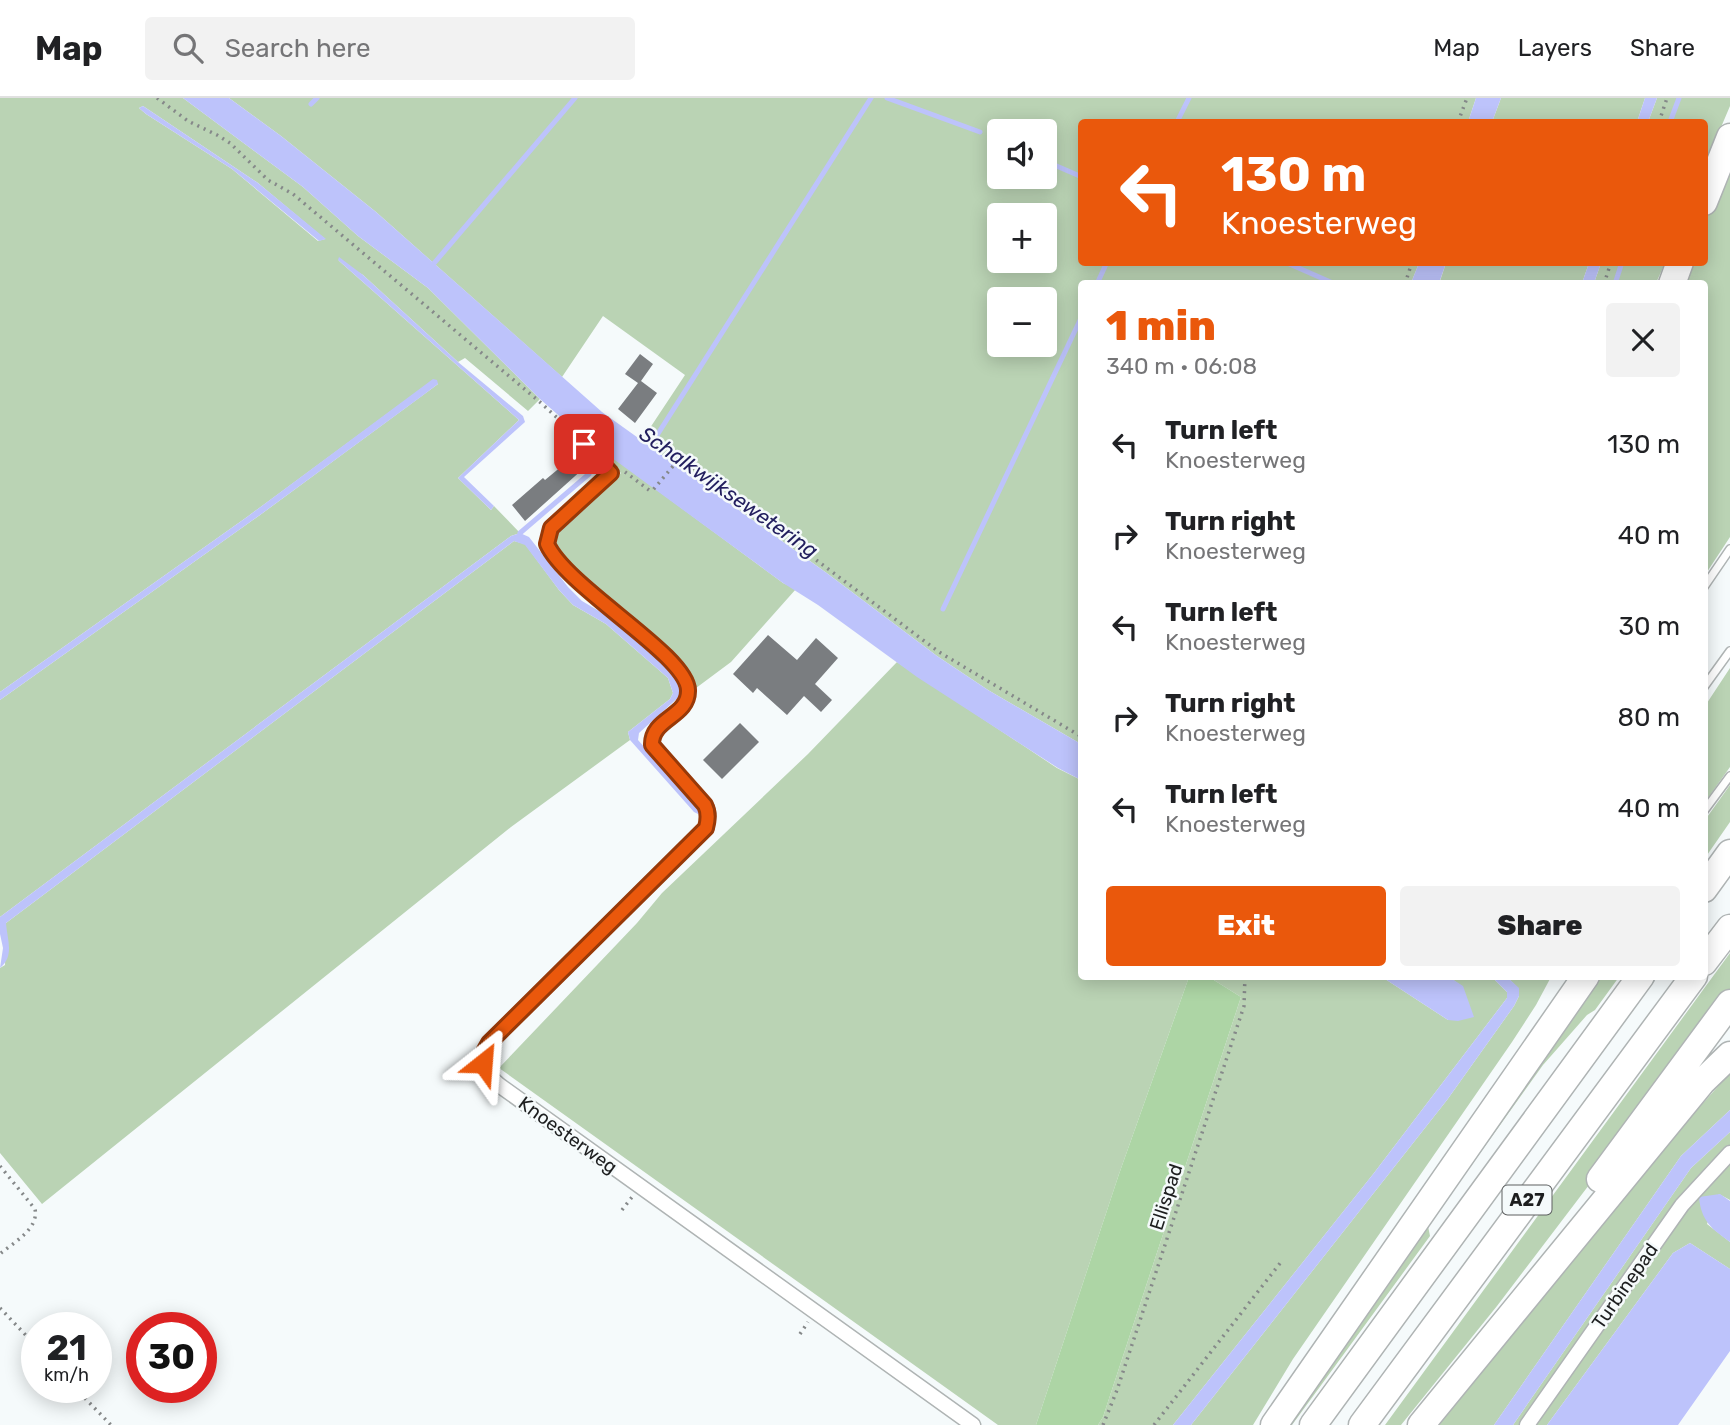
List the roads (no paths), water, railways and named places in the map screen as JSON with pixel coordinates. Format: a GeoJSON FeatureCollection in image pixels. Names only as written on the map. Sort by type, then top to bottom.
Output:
{"type":"FeatureCollection","features":[{"type":"Feature","properties":{"kind":"highway"},"geometry":{"type":"LineString","coordinates":[[1708,192],[1730,137]]}},
{"type":"Feature","properties":{"kind":"highway"},"geometry":{"type":"LineString","coordinates":[[1708,883],[1730,853]]}},
{"type":"Feature","properties":{"kind":"highway"},"geometry":{"type":"LineString","coordinates":[[1708,957],[1730,928]]}},
{"type":"Feature","properties":{"kind":"highway"},"geometry":{"type":"LineString","coordinates":[[1488,1116],[1564,980]]}},
{"type":"Feature","properties":{"kind":"highway"},"geometry":{"type":"LineString","coordinates":[[1274,1425],[1583,980]]}},
{"type":"Feature","properties":{"kind":"highway","name":"A27"},"geometry":{"type":"LineString","coordinates":[[1313,1425],[1638,980]]}},
{"type":"Feature","properties":{"kind":"highway","name":"A27"},"geometry":{"type":"LineString","coordinates":[[1362,1425],[1691,980]]}},
{"type":"Feature","properties":{"kind":"highway","name":"A27"},"geometry":{"type":"LineString","coordinates":[[1500,1328],[1575,1213],[1730,1003]]}},
{"type":"Feature","properties":{"kind":"highway","name":"A27"},"geometry":{"type":"LineString","coordinates":[[1421,1425],[1702,1082],[1730,1055]]}},
{"type":"Feature","properties":{"kind":"street","name":"Knoesterweg"},"geometry":{"type":"LineString","coordinates":[[611,473],[551,528],[547,544],[566,572],[629,624],[686,679],[687,700],[679,711],[657,727],[652,745],[705,805],[708,823],[706,828],[489,1043],[483,1056],[485,1069],[499,1085],[973,1425]]}},
{"type":"Feature","properties":{"kind":"street","name":"Turbinepad"},"geometry":{"type":"LineString","coordinates":[[1527,1425],[1682,1205],[1730,1153]]}},
{"type":"Feature","properties":{"kind":"lane"},"geometry":{"type":"LineString","coordinates":[[584,444],[611,473]]}},
{"type":"Feature","properties":{"kind":"lane"},"geometry":{"type":"LineString","coordinates":[[1708,581],[1730,549]]}},
{"type":"Feature","properties":{"kind":"lane"},"geometry":{"type":"LineString","coordinates":[[1708,681],[1730,651]]}},
{"type":"Feature","properties":{"kind":"lane"},"geometry":{"type":"LineString","coordinates":[[1708,806],[1730,776]]}},
{"type":"Feature","properties":{"kind":"water"},"geometry":{"type":"Polygon","coordinates":[[[183,98],[229,98],[281,136],[376,212],[602,412],[828,574],[937,656],[988,690],[1078,742],[1078,778],[917,677],[582,436],[540,399],[428,288],[358,236],[303,187],[183,98]]]}},
{"type":"Feature","properties":{"kind":"water"},"geometry":{"type":"Polygon","coordinates":[[[1476,98],[1501,98],[1493,119],[1469,119],[1476,98]]]}},
{"type":"Feature","properties":{"kind":"water"},"geometry":{"type":"Polygon","coordinates":[[[1645,98],[1657,98],[1649,119],[1638,119],[1645,98]]]}},
{"type":"Feature","properties":{"kind":"water"},"geometry":{"type":"Polygon","coordinates":[[[143,106],[258,183],[326,239],[319,241],[232,169],[146,114],[139,108],[143,106]]]}},
{"type":"Feature","properties":{"kind":"water"},"geometry":{"type":"Polygon","coordinates":[[[339,257],[523,416],[525,422],[464,477],[494,506],[491,510],[458,478],[519,420],[338,260],[339,257]]]}},
{"type":"Feature","properties":{"kind":"water"},"geometry":{"type":"Polygon","coordinates":[[[1418,266],[1445,266],[1440,280],[1412,280],[1418,266]]]}},
{"type":"Feature","properties":{"kind":"water"},"geometry":{"type":"Polygon","coordinates":[[[1588,266],[1600,266],[1595,280],[1583,280],[1588,266]]]}},
{"type":"Feature","properties":{"kind":"water"},"geometry":{"type":"Polygon","coordinates":[[[433,379],[437,380],[438,384],[422,396],[0,700],[0,692],[247,517],[433,379]]]}},
{"type":"Feature","properties":{"kind":"water"},"geometry":{"type":"Polygon","coordinates":[[[520,533],[529,537],[582,601],[621,624],[675,675],[682,687],[681,695],[639,733],[638,740],[700,810],[700,815],[694,812],[630,740],[628,732],[670,699],[673,693],[668,678],[606,624],[573,605],[525,545],[514,541],[6,923],[9,953],[0,968],[3,948],[0,917],[511,536],[520,533]]]}},
{"type":"Feature","properties":{"kind":"water"},"geometry":{"type":"Polygon","coordinates":[[[1387,980],[1454,980],[1463,986],[1474,1017],[1458,1021],[1448,1020],[1387,980]]]}},
{"type":"Feature","properties":{"kind":"water"},"geometry":{"type":"Polygon","coordinates":[[[1495,980],[1510,980],[1519,988],[1519,996],[1447,1100],[1191,1425],[1173,1425],[1374,1173],[1507,998],[1507,992],[1495,980]]]}},
{"type":"Feature","properties":{"kind":"water"},"geometry":{"type":"Polygon","coordinates":[[[1730,1110],[1730,1132],[1691,1168],[1513,1425],[1494,1425],[1681,1156],[1730,1110]]]}},
{"type":"Feature","properties":{"kind":"water"},"geometry":{"type":"Polygon","coordinates":[[[1720,1194],[1730,1201],[1730,1242],[1708,1224],[1700,1205],[1699,1197],[1720,1194]]]}},
{"type":"Feature","properties":{"kind":"water"},"geometry":{"type":"Polygon","coordinates":[[[1690,1243],[1730,1269],[1730,1351],[1678,1425],[1547,1425],[1673,1253],[1690,1243]]]}},
{"type":"Feature","properties":{"kind":"waterway"},"geometry":{"type":"LineString","coordinates":[[311,104],[317,98]]}},
{"type":"Feature","properties":{"kind":"waterway"},"geometry":{"type":"LineString","coordinates":[[430,268],[575,98]]}},
{"type":"Feature","properties":{"kind":"waterway","name":"Schalkwijksewetering"},"geometry":{"type":"LineString","coordinates":[[647,451],[871,98]]}},
{"type":"Feature","properties":{"kind":"waterway"},"geometry":{"type":"LineString","coordinates":[[887,98],[980,132]]}},
{"type":"Feature","properties":{"kind":"waterway"},"geometry":{"type":"LineString","coordinates":[[1178,119],[1189,98]]}},
{"type":"Feature","properties":{"kind":"waterway"},"geometry":{"type":"LineString","coordinates":[[1671,119],[1679,98]]}},
{"type":"Feature","properties":{"kind":"waterway"},"geometry":{"type":"LineString","coordinates":[[1057,166],[1078,175]]}},
{"type":"Feature","properties":{"kind":"waterway"},"geometry":{"type":"LineString","coordinates":[[1099,280],[1105,266]]}},
{"type":"Feature","properties":{"kind":"waterway"},"geometry":{"type":"LineString","coordinates":[[1294,266],[1326,280]]}},
{"type":"Feature","properties":{"kind":"waterway"},"geometry":{"type":"LineString","coordinates":[[1616,280],[1621,266]]}},
{"type":"Feature","properties":{"kind":"waterway"},"geometry":{"type":"LineString","coordinates":[[943,609],[1078,324]]}},
{"type":"Feature","properties":{"kind":"waterway"},"geometry":{"type":"LineString","coordinates":[[520,533],[589,474]]}}]}
